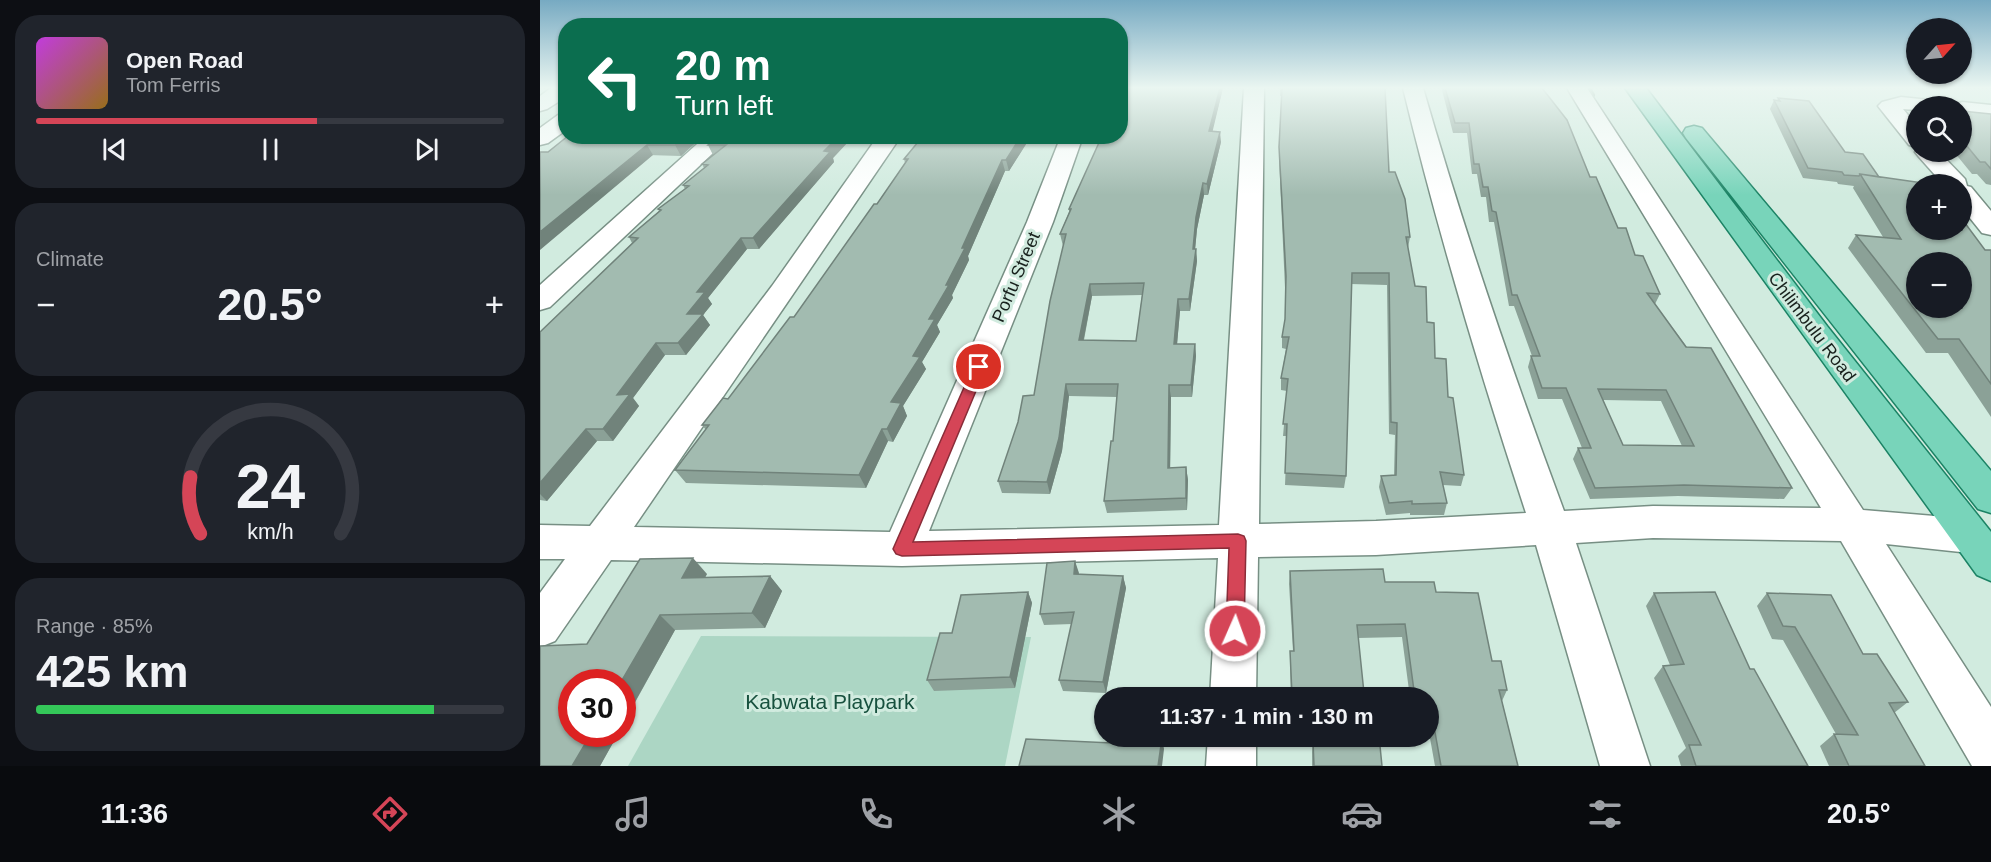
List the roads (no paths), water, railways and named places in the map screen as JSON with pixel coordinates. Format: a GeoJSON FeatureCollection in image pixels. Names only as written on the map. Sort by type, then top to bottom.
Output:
{"type":"FeatureCollection","features":[{"type":"Feature","properties":{"kind":"main road","name":"Chilimbulu Road"},"geometry":{"type":"LineString","coordinates":[[1661,124],[1816,333],[1981,549]]}},
{"type":"Feature","properties":{"kind":"main road","name":"Chilimbulu Road"},"geometry":{"type":"LineString","coordinates":[[1686,124],[1991,498]]}},
{"type":"Feature","properties":{"kind":"street"},"geometry":{"type":"LineString","coordinates":[[1233,687],[1253,124]]}},
{"type":"Feature","properties":{"kind":"street"},"geometry":{"type":"LineString","coordinates":[[1422,124],[1445,209],[1508,405],[1551,528],[1625,766]]}},
{"type":"Feature","properties":{"kind":"street"},"geometry":{"type":"LineString","coordinates":[[1599,124],[1991,751]]}},
{"type":"Feature","properties":{"kind":"street"},"geometry":{"type":"LineString","coordinates":[[540,138],[558,125]]}},
{"type":"Feature","properties":{"kind":"street"},"geometry":{"type":"LineString","coordinates":[[540,301],[711,144]]}},
{"type":"Feature","properties":{"kind":"street"},"geometry":{"type":"LineString","coordinates":[[540,627],[885,144]]}},
{"type":"Feature","properties":{"kind":"street","name":"Porfu Street"},"geometry":{"type":"LineString","coordinates":[[902,549],[1040,222],[1069,144]]}},
{"type":"Feature","properties":{"kind":"street"},"geometry":{"type":"LineString","coordinates":[[1937,162],[1947,174]]}},
{"type":"Feature","properties":{"kind":"street"},"geometry":{"type":"LineString","coordinates":[[1972,204],[1991,227]]}},
{"type":"Feature","properties":{"kind":"street"},"geometry":{"type":"LineString","coordinates":[[540,542],[902,549],[1376,538],[1653,522],[1852,525],[1981,549]]}},
{"type":"Feature","properties":{"kind":"street"},"geometry":{"type":"LineString","coordinates":[[1231,766],[1232,747]]}},
{"type":"Feature","properties":{"kind":"park label","name":"Kabwata Playpark"},"geometry":{"type":"Point","coordinates":[830,701]}}]}
